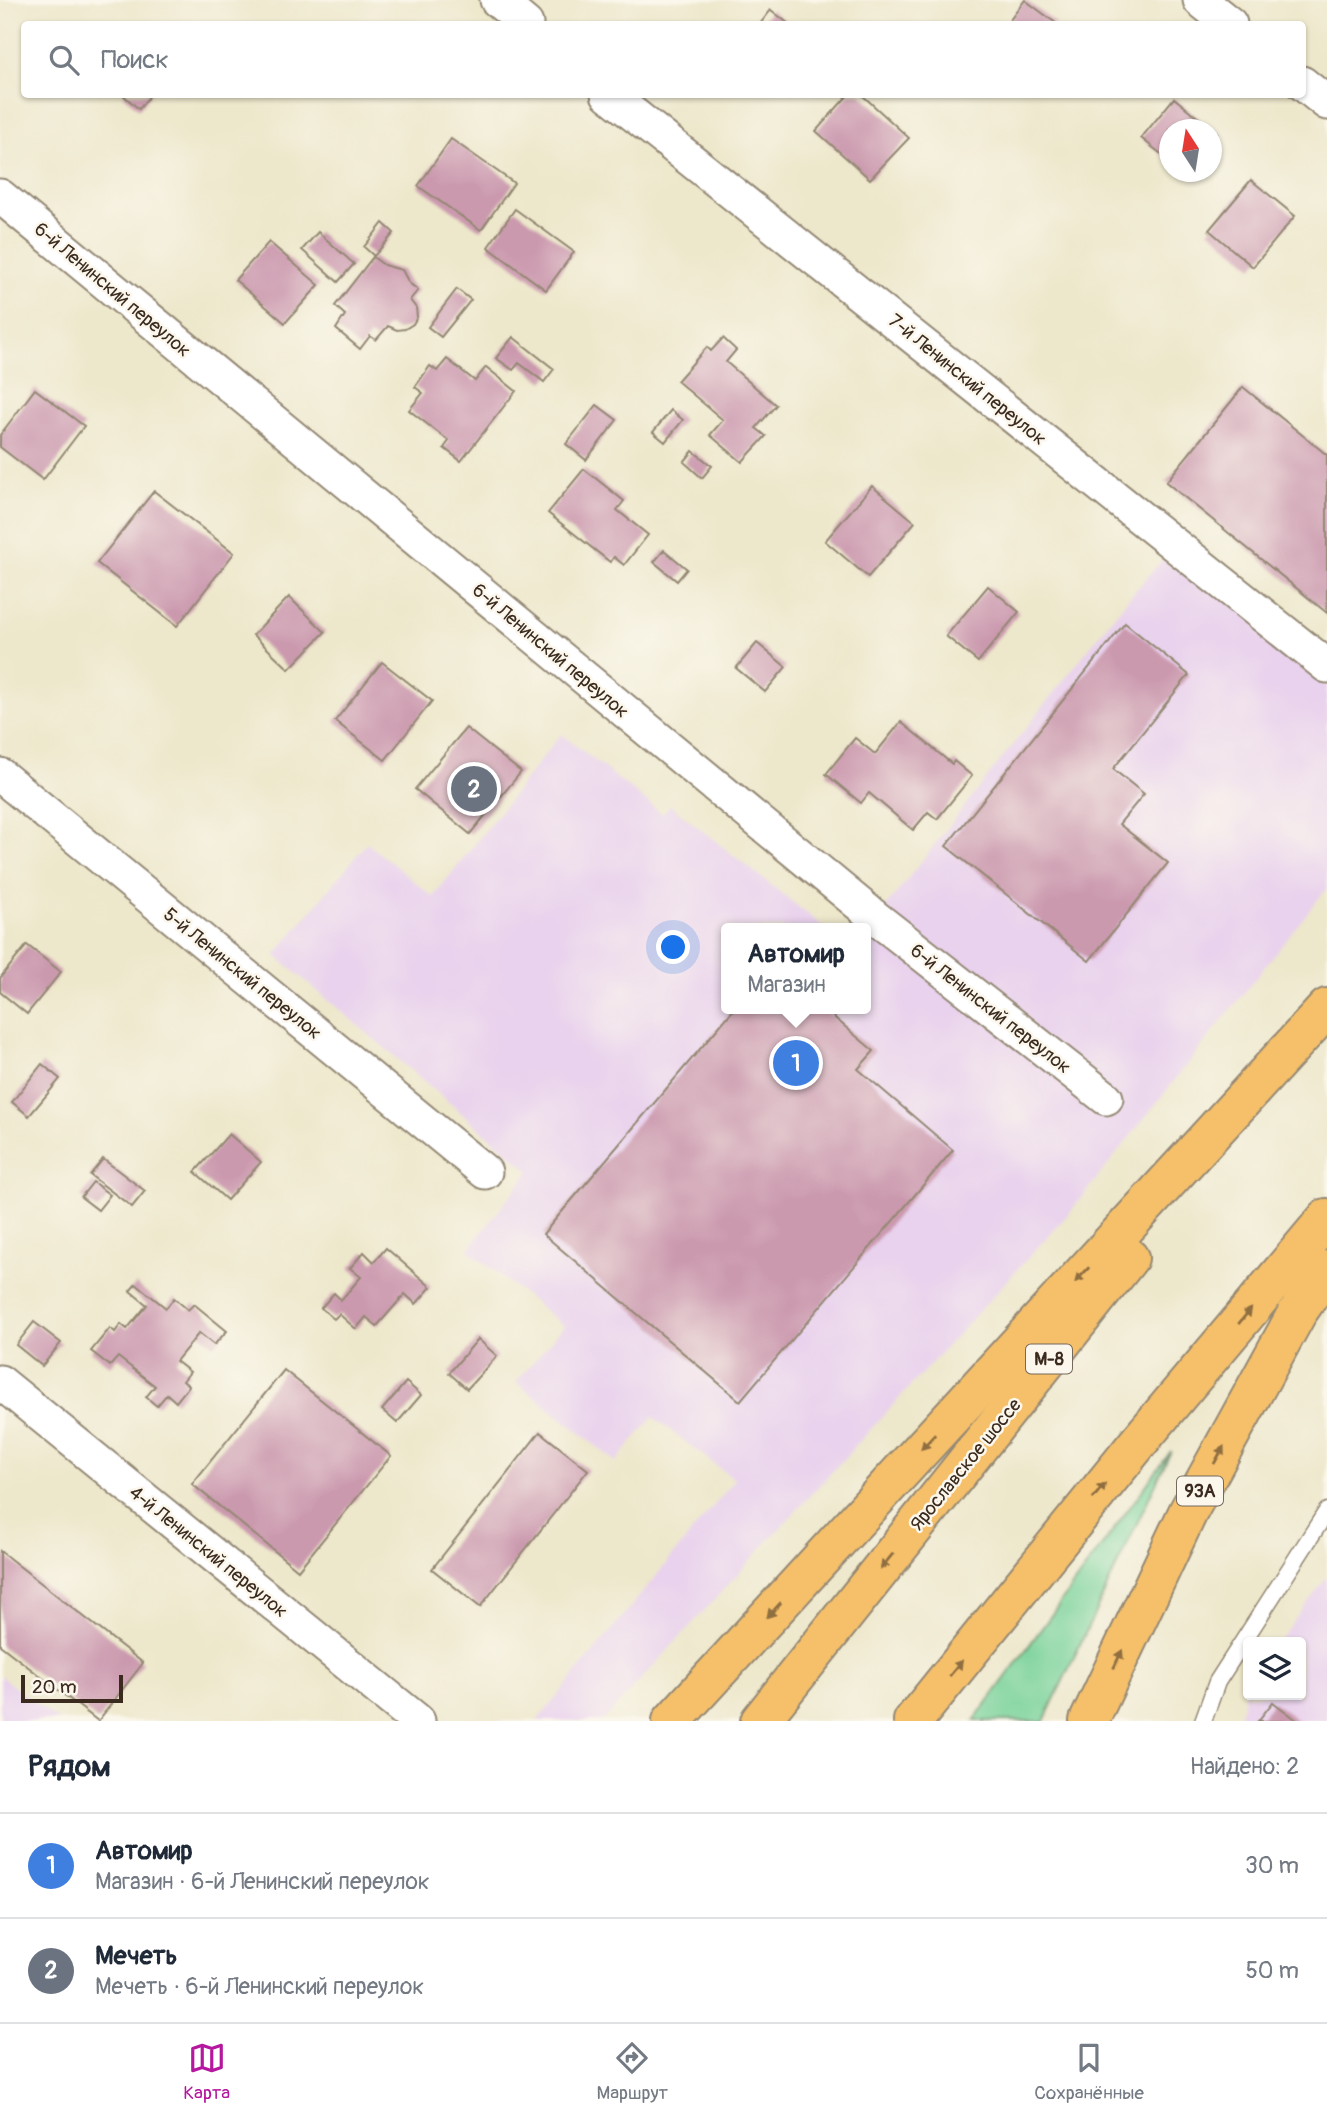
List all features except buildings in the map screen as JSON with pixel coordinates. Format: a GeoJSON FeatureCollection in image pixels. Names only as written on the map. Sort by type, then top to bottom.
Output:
{"type":"FeatureCollection","features":[{"type":"Feature","properties":{"kind":"main road"},"geometry":{"type":"LineString","coordinates":[[672,1721],[1327,1009]]}},
{"type":"Feature","properties":{"kind":"main road","name":"Ярославское шоссе"},"geometry":{"type":"LineString","coordinates":[[760,1721],[1327,1009]]}},
{"type":"Feature","properties":{"kind":"main road"},"geometry":{"type":"LineString","coordinates":[[913,1721],[1137,1444],[1327,1218]]}},
{"type":"Feature","properties":{"kind":"main road","name":"93A"},"geometry":{"type":"LineString","coordinates":[[1089,1721],[1188,1512],[1312,1304],[1327,1270]]}},
{"type":"Feature","properties":{"kind":"street"},"geometry":{"type":"LineString","coordinates":[[497,0],[522,21]]}},
{"type":"Feature","properties":{"kind":"street"},"geometry":{"type":"LineString","coordinates":[[1200,0],[1226,21]]}},
{"type":"Feature","properties":{"kind":"street"},"geometry":{"type":"LineString","coordinates":[[1306,86],[1327,103]]}},
{"type":"Feature","properties":{"kind":"street","name":"7-й Ленинский переулок"},"geometry":{"type":"LineString","coordinates":[[613,98],[1327,666]]}},
{"type":"Feature","properties":{"kind":"street","name":"6-й Ленинский переулок"},"geometry":{"type":"LineString","coordinates":[[0,196],[876,918],[1107,1098]]}},
{"type":"Feature","properties":{"kind":"street","name":"5-й Ленинский переулок"},"geometry":{"type":"LineString","coordinates":[[0,775],[485,1172]]}},
{"type":"Feature","properties":{"kind":"street","name":"4-й Ленинский переулок"},"geometry":{"type":"LineString","coordinates":[[0,1382],[418,1721]]}},
{"type":"Feature","properties":{"kind":"lane"},"geometry":{"type":"LineString","coordinates":[[1203,1721],[1217,1682],[1327,1510]]}},
{"type":"Feature","properties":{"kind":"shaded area"},"geometry":{"type":"Polygon","coordinates":[[[1171,550],[1327,685],[1327,888],[1071,1211],[603,1721],[537,1721],[735,1480],[653,1417],[616,1462],[516,1382],[564,1326],[468,1250],[530,1171],[275,955],[367,843],[433,897],[561,734],[662,814],[670,805],[819,923],[721,923],[721,1014],[871,1014],[871,926],[1126,601],[1171,550]]]}},
{"type":"Feature","properties":{"kind":"shaded area"},"geometry":{"type":"Polygon","coordinates":[[[1327,1577],[1327,1721],[1238,1721],[1243,1700],[1306,1700],[1306,1637],[1282,1637],[1327,1577]]]}},
{"type":"Feature","properties":{"kind":"shaded area"},"geometry":{"type":"Polygon","coordinates":[[[0,1676],[59,1721],[0,1721],[0,1676]]]}},
{"type":"Feature","properties":{"kind":"green space"},"geometry":{"type":"Polygon","coordinates":[[[1171,1451],[1044,1721],[974,1721],[1171,1451]]]}},
{"type":"Feature","properties":{"kind":"place","name":"Мечеть"},"geometry":{"type":"Point","coordinates":[474,789]}},
{"type":"Feature","properties":{"kind":"place","name":"Автомир"},"geometry":{"type":"Point","coordinates":[796,1063]}}]}
